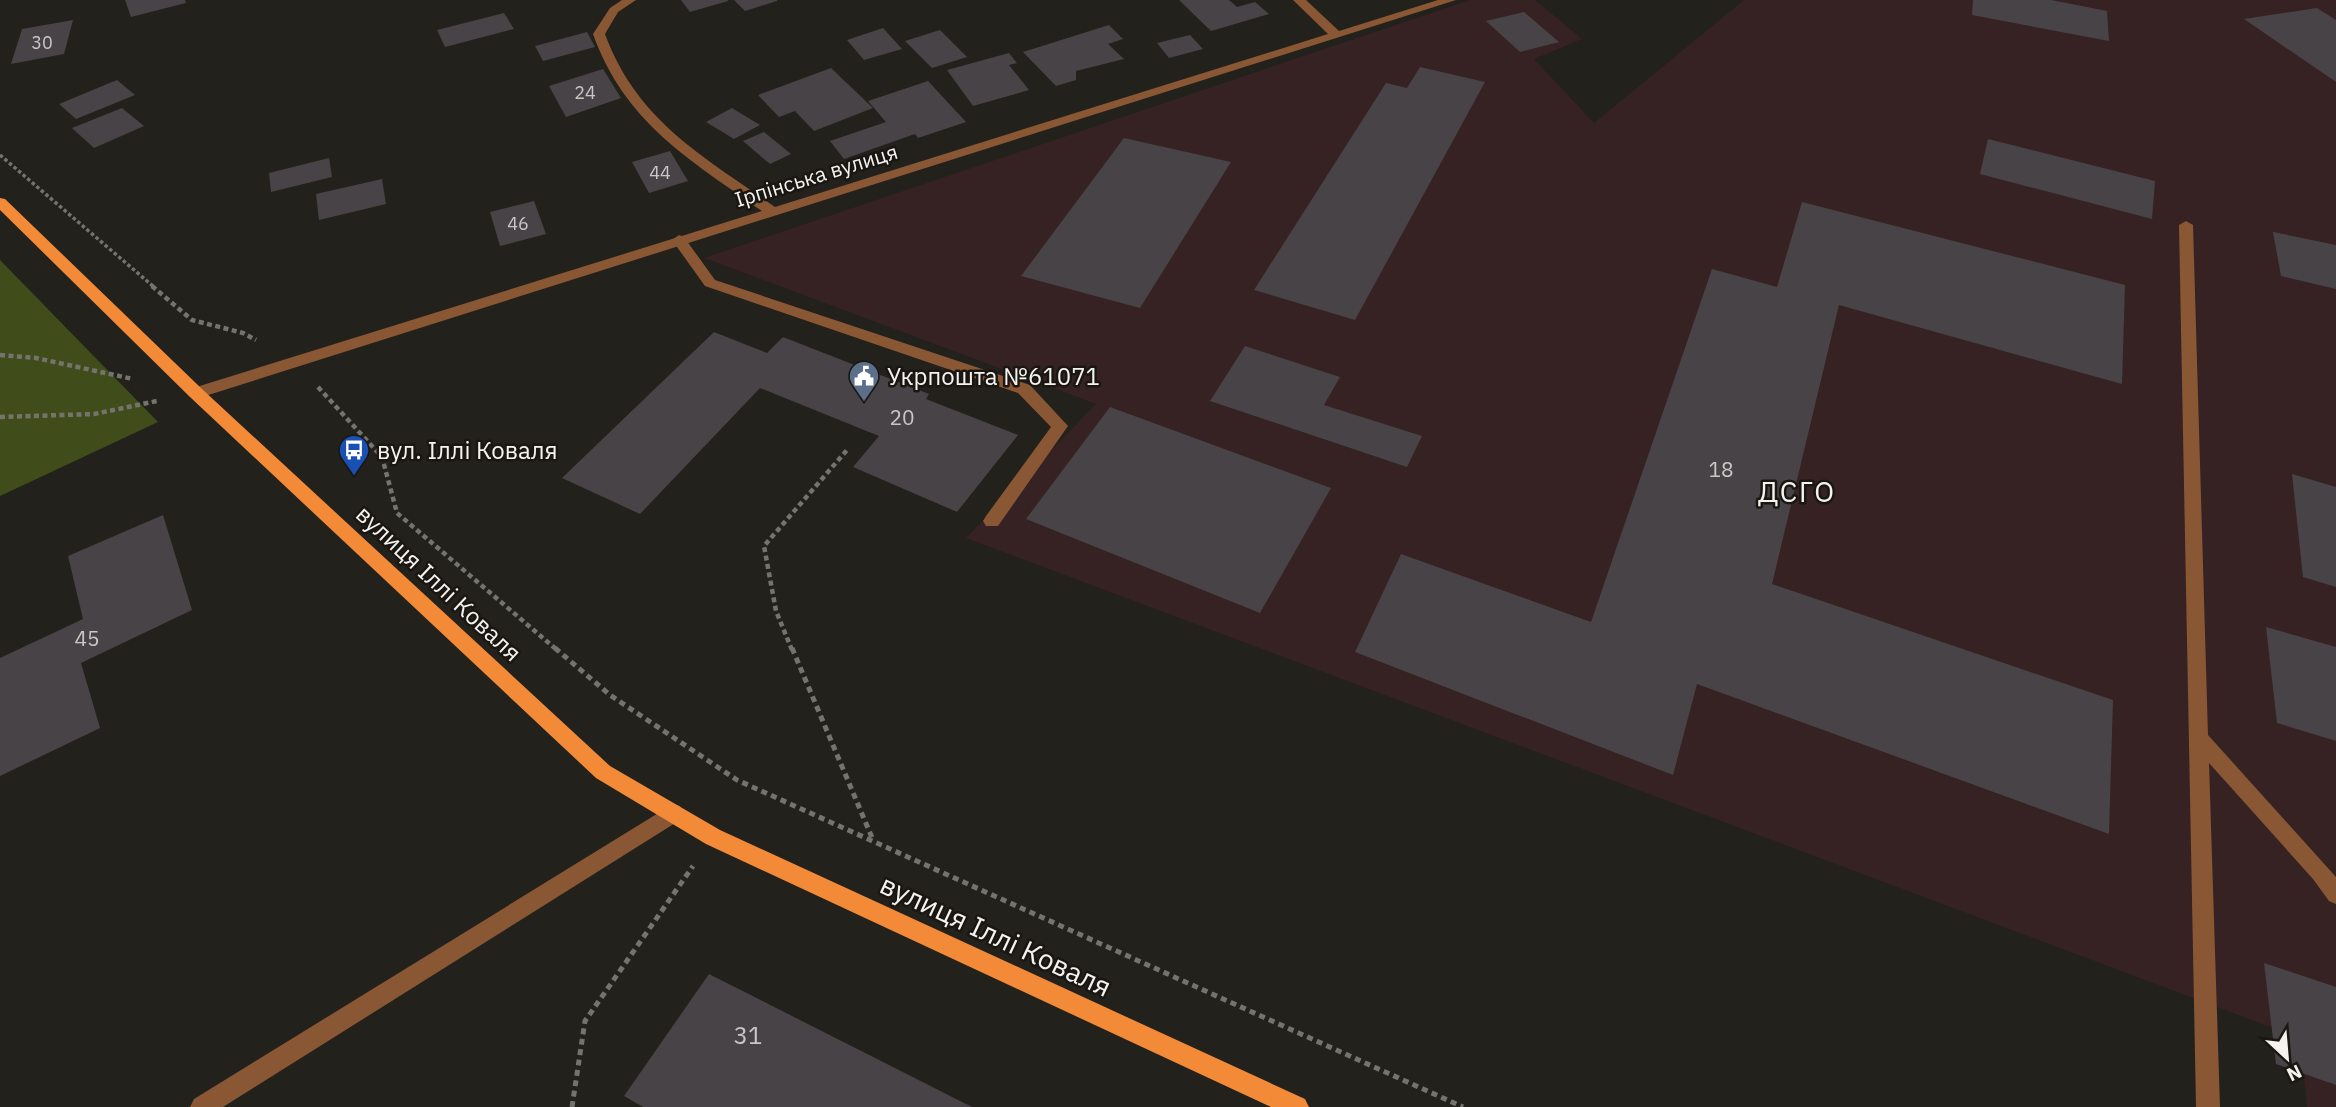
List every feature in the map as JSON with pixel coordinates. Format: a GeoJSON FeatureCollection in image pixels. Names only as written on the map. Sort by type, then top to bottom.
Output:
{"type":"FeatureCollection","features":[{"type":"Feature","properties":{"kind":"main road","name":"вулиця Іллі Коваля"},"geometry":{"type":"LineString","coordinates":[[0,202],[196,393],[603,772],[713,837],[1297,1107]]}},
{"type":"Feature","properties":{"kind":"street"},"geometry":{"type":"LineString","coordinates":[[630,0],[614,10],[599,34],[605,60],[651,123],[772,211]]}},
{"type":"Feature","properties":{"kind":"street"},"geometry":{"type":"LineString","coordinates":[[1299,0],[1337,36]]}},
{"type":"Feature","properties":{"kind":"street","name":"Ірпінська вулиця"},"geometry":{"type":"LineString","coordinates":[[196,393],[1450,0]]}},
{"type":"Feature","properties":{"kind":"street"},"geometry":{"type":"LineString","coordinates":[[2186,225],[2208,1107]]}},
{"type":"Feature","properties":{"kind":"street"},"geometry":{"type":"LineString","coordinates":[[679,240],[710,283],[1024,388],[1060,426],[992,520]]}},
{"type":"Feature","properties":{"kind":"street"},"geometry":{"type":"LineString","coordinates":[[2199,738],[2320,872],[2336,894]]}},
{"type":"Feature","properties":{"kind":"street"},"geometry":{"type":"LineString","coordinates":[[202,1107],[673,813]]}},
{"type":"Feature","properties":{"kind":"path"},"geometry":{"type":"LineString","coordinates":[[0,155],[191,320],[243,333],[294,362],[382,457],[397,513],[610,695],[737,779],[1463,1107]]}},
{"type":"Feature","properties":{"kind":"path"},"geometry":{"type":"LineString","coordinates":[[0,355],[36,359],[196,393]]}},
{"type":"Feature","properties":{"kind":"path"},"geometry":{"type":"LineString","coordinates":[[0,417],[94,414],[196,393]]}},
{"type":"Feature","properties":{"kind":"path"},"geometry":{"type":"LineString","coordinates":[[847,450],[765,546],[776,611],[873,841]]}},
{"type":"Feature","properties":{"kind":"path"},"geometry":{"type":"LineString","coordinates":[[572,1107],[585,1021],[713,837]]}},
{"type":"Feature","properties":{"kind":"shaded area"},"geometry":{"type":"Polygon","coordinates":[[[1470,0],[1535,0],[1582,39],[1534,59],[1594,123],[1744,0],[2336,0],[2336,1107],[2307,1107],[2300,1038],[966,538],[1096,404],[704,258],[1470,0]]]}},
{"type":"Feature","properties":{"kind":"green space"},"geometry":{"type":"Polygon","coordinates":[[[0,260],[158,422],[0,496],[0,260]]]}},
{"type":"Feature","properties":{"kind":"building"},"geometry":{"type":"Polygon","coordinates":[[[125,0],[185,0],[186,3],[131,17],[125,0]]]}},
{"type":"Feature","properties":{"kind":"building"},"geometry":{"type":"Polygon","coordinates":[[[681,0],[728,0],[728,1],[690,12],[681,0]]]}},
{"type":"Feature","properties":{"kind":"building"},"geometry":{"type":"Polygon","coordinates":[[[734,0],[777,0],[777,1],[745,11],[734,0]]]}},
{"type":"Feature","properties":{"kind":"building"},"geometry":{"type":"Polygon","coordinates":[[[1179,0],[1229,0],[1237,7],[1255,2],[1269,14],[1211,31],[1179,0]]]}},
{"type":"Feature","properties":{"kind":"building"},"geometry":{"type":"Polygon","coordinates":[[[1973,0],[2051,0],[2107,11],[2109,41],[1972,15],[1973,0]]]}},
{"type":"Feature","properties":{"kind":"building"},"geometry":{"type":"Polygon","coordinates":[[[2317,8],[2336,20],[2336,82],[2244,19],[2317,8]]]}},
{"type":"Feature","properties":{"kind":"building"},"geometry":{"type":"Polygon","coordinates":[[[1524,12],[1559,42],[1520,52],[1486,21],[1524,12]]]}},
{"type":"Feature","properties":{"kind":"building"},"geometry":{"type":"Polygon","coordinates":[[[504,13],[514,29],[445,47],[437,30],[504,13]]]}},
{"type":"Feature","properties":{"kind":"building"},"geometry":{"type":"Polygon","coordinates":[[[73,20],[64,54],[11,64],[22,29],[73,20]]]}},
{"type":"Feature","properties":{"kind":"building"},"geometry":{"type":"Polygon","coordinates":[[[1109,25],[1123,39],[1108,44],[1124,59],[1076,71],[1076,80],[1056,86],[1023,52],[1109,25]]]}},
{"type":"Feature","properties":{"kind":"building"},"geometry":{"type":"Polygon","coordinates":[[[883,28],[902,49],[864,60],[847,40],[883,28]]]}},
{"type":"Feature","properties":{"kind":"building"},"geometry":{"type":"Polygon","coordinates":[[[940,30],[967,57],[932,68],[905,41],[940,30]]]}},
{"type":"Feature","properties":{"kind":"building"},"geometry":{"type":"Polygon","coordinates":[[[587,32],[595,47],[543,61],[535,46],[587,32]]]}},
{"type":"Feature","properties":{"kind":"building"},"geometry":{"type":"Polygon","coordinates":[[[1190,35],[1203,49],[1169,58],[1157,43],[1190,35]]]}},
{"type":"Feature","properties":{"kind":"building"},"geometry":{"type":"Polygon","coordinates":[[[1009,53],[1017,63],[1009,65],[1029,90],[973,106],[947,70],[1009,53]]]}},
{"type":"Feature","properties":{"kind":"building"},"geometry":{"type":"Polygon","coordinates":[[[1420,67],[1485,82],[1355,320],[1254,290],[1386,83],[1407,88],[1420,67]]]}},
{"type":"Feature","properties":{"kind":"building"},"geometry":{"type":"Polygon","coordinates":[[[831,68],[873,108],[814,131],[795,111],[779,117],[758,95],[831,68]]]}},
{"type":"Feature","properties":{"kind":"building"},"geometry":{"type":"Polygon","coordinates":[[[603,69],[621,98],[566,117],[549,86],[603,69]]]}},
{"type":"Feature","properties":{"kind":"building"},"geometry":{"type":"Polygon","coordinates":[[[117,80],[135,95],[76,119],[59,104],[117,80]]]}},
{"type":"Feature","properties":{"kind":"building"},"geometry":{"type":"Polygon","coordinates":[[[928,81],[966,122],[918,138],[915,134],[844,159],[830,141],[886,122],[868,101],[928,81]]]}},
{"type":"Feature","properties":{"kind":"building"},"geometry":{"type":"Polygon","coordinates":[[[122,108],[144,126],[94,148],[72,128],[122,108]]]}},
{"type":"Feature","properties":{"kind":"building"},"geometry":{"type":"Polygon","coordinates":[[[732,108],[760,125],[734,139],[706,122],[732,108]]]}},
{"type":"Feature","properties":{"kind":"building"},"geometry":{"type":"Polygon","coordinates":[[[764,132],[791,154],[770,164],[743,141],[764,132]]]}},
{"type":"Feature","properties":{"kind":"building"},"geometry":{"type":"Polygon","coordinates":[[[1124,138],[1231,162],[1140,308],[1021,276],[1124,138]]]}},
{"type":"Feature","properties":{"kind":"building"},"geometry":{"type":"Polygon","coordinates":[[[1988,139],[2155,181],[2152,219],[1980,174],[1988,139]]]}},
{"type":"Feature","properties":{"kind":"building"},"geometry":{"type":"Polygon","coordinates":[[[670,151],[688,181],[649,193],[632,162],[670,151]]]}},
{"type":"Feature","properties":{"kind":"building"},"geometry":{"type":"Polygon","coordinates":[[[329,158],[332,177],[271,192],[269,173],[329,158]]]}},
{"type":"Feature","properties":{"kind":"building"},"geometry":{"type":"Polygon","coordinates":[[[382,179],[386,204],[319,220],[316,194],[382,179]]]}},
{"type":"Feature","properties":{"kind":"building"},"geometry":{"type":"Polygon","coordinates":[[[534,201],[546,234],[500,246],[490,212],[534,201]]]}},
{"type":"Feature","properties":{"kind":"building"},"geometry":{"type":"Polygon","coordinates":[[[1802,202],[2125,285],[2122,384],[1839,305],[1772,584],[2113,700],[2109,834],[1697,684],[1673,775],[1355,652],[1401,554],[1591,622],[1712,269],[1777,287],[1802,202]]]}},
{"type":"Feature","properties":{"kind":"building"},"geometry":{"type":"Polygon","coordinates":[[[2273,232],[2336,245],[2336,289],[2281,276],[2273,232]]]}},
{"type":"Feature","properties":{"kind":"building"},"geometry":{"type":"Polygon","coordinates":[[[714,332],[767,353],[783,337],[929,394],[926,399],[1018,435],[957,512],[853,467],[879,436],[760,388],[640,514],[562,478],[714,332]]]}},
{"type":"Feature","properties":{"kind":"building"},"geometry":{"type":"Polygon","coordinates":[[[1245,346],[1340,377],[1324,405],[1422,436],[1407,467],[1210,401],[1245,346]]]}},
{"type":"Feature","properties":{"kind":"building"},"geometry":{"type":"Polygon","coordinates":[[[1110,407],[1331,488],[1260,613],[1026,519],[1110,407]]]}},
{"type":"Feature","properties":{"kind":"building"},"geometry":{"type":"Polygon","coordinates":[[[2292,474],[2336,487],[2336,587],[2303,577],[2292,474]]]}},
{"type":"Feature","properties":{"kind":"building"},"geometry":{"type":"Polygon","coordinates":[[[163,515],[192,610],[81,663],[100,728],[0,776],[0,658],[83,619],[68,556],[163,515]]]}},
{"type":"Feature","properties":{"kind":"building"},"geometry":{"type":"Polygon","coordinates":[[[2266,627],[2336,647],[2336,741],[2277,723],[2266,627]]]}},
{"type":"Feature","properties":{"kind":"building"},"geometry":{"type":"Polygon","coordinates":[[[2264,963],[2336,987],[2336,1085],[2276,1064],[2264,963]]]}},
{"type":"Feature","properties":{"kind":"building"},"geometry":{"type":"Polygon","coordinates":[[[709,974],[972,1107],[643,1107],[624,1096],[709,974]]]}},
{"type":"Feature","properties":{"kind":"place","name":"Укрпошта №61071"},"geometry":{"type":"Point","coordinates":[864,403]}},
{"type":"Feature","properties":{"kind":"place","name":"вул. Іллі Коваля"},"geometry":{"type":"Point","coordinates":[354,477]}},
{"type":"Feature","properties":{"kind":"district","name":"ДСГО"},"geometry":{"type":"Point","coordinates":[1797,491]}}]}
